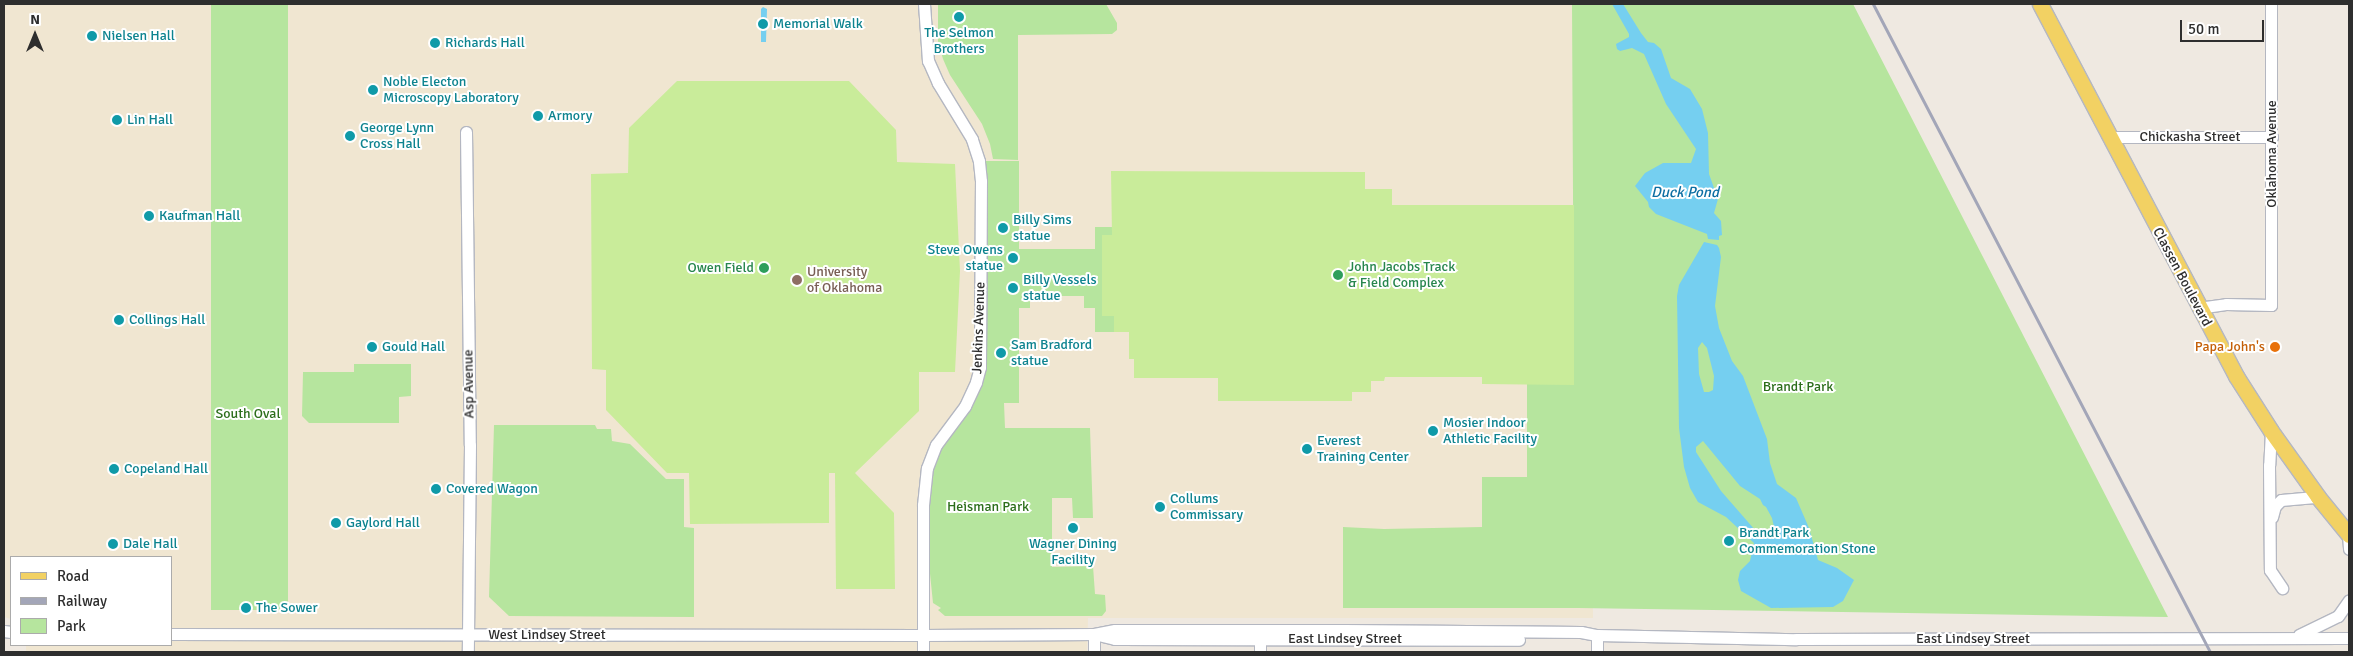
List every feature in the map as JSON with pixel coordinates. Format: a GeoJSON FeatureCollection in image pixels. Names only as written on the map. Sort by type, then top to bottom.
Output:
{"type":"FeatureCollection","features":[{"type":"Feature","properties":{"kind":"main road","name":"Classen Boulevard"},"geometry":{"type":"LineString","coordinates":[[2040,4],[2198,308],[2236,376],[2270,430],[2349,539]]}},
{"type":"Feature","properties":{"kind":"street","name":"Jenkins Avenue"},"geometry":{"type":"LineString","coordinates":[[922,652],[923,504],[927,468],[936,445],[965,406],[976,382],[980,367],[981,181],[979,161],[972,139],[938,83],[928,61],[924,4]]}},
{"type":"Feature","properties":{"kind":"street","name":"Oklahoma Avenue"},"geometry":{"type":"LineString","coordinates":[[2198,308],[2226,304],[2271,305],[2271,4]]}},
{"type":"Feature","properties":{"kind":"street","name":"Asp Avenue"},"geometry":{"type":"LineString","coordinates":[[466,132],[470,445],[468,652]]}},
{"type":"Feature","properties":{"kind":"street","name":"Chickasha Street"},"geometry":{"type":"LineString","coordinates":[[2109,137],[2272,137]]}},
{"type":"Feature","properties":{"kind":"street"},"geometry":{"type":"LineString","coordinates":[[2270,430],[2270,570],[2282,588]]}},
{"type":"Feature","properties":{"kind":"street"},"geometry":{"type":"LineString","coordinates":[[2270,521],[2276,506],[2281,500],[2318,497]]}},
{"type":"Feature","properties":{"kind":"street"},"geometry":{"type":"LineString","coordinates":[[2294,637],[2338,616],[2349,600]]}},
{"type":"Feature","properties":{"kind":"street","name":"East Lindsey Street"},"geometry":{"type":"LineString","coordinates":[[923,636],[1094,634],[1115,630],[1428,640],[1581,640],[1597,636]]}},
{"type":"Feature","properties":{"kind":"street","name":"East Lindsey Street"},"geometry":{"type":"LineString","coordinates":[[1260,635],[1581,632],[1597,636],[1796,639],[2204,640],[2294,637],[2349,638]]}},
{"type":"Feature","properties":{"kind":"street","name":"West Lindsey Street"},"geometry":{"type":"LineString","coordinates":[[172,634],[923,636]]}},
{"type":"Feature","properties":{"kind":"street"},"geometry":{"type":"LineString","coordinates":[[1094,634],[1094,652]]}},
{"type":"Feature","properties":{"kind":"street"},"geometry":{"type":"LineString","coordinates":[[1260,635],[1260,652]]}},
{"type":"Feature","properties":{"kind":"street"},"geometry":{"type":"LineString","coordinates":[[1597,636],[1597,652]]}},
{"type":"Feature","properties":{"kind":"street"},"geometry":{"type":"LineString","coordinates":[[1428,640],[1428,652]]}},
{"type":"Feature","properties":{"kind":"shaded area","name":"University of Oklahoma"},"geometry":{"type":"Polygon","coordinates":[[[4,4],[1588,4],[1593,618],[1088,618],[1087,652],[26,652],[26,646],[172,646],[172,556],[10,556],[10,619],[4,617],[4,4]]]}},
{"type":"Feature","properties":{"kind":"green space","name":"South Oval"},"geometry":{"type":"Polygon","coordinates":[[[211,4],[288,4],[288,610],[211,610],[211,4]]]}},
{"type":"Feature","properties":{"kind":"green space"},"geometry":{"type":"Polygon","coordinates":[[[938,4],[1106,4],[1117,23],[1117,30],[1112,34],[1018,35],[1018,160],[993,159],[990,144],[982,124],[950,75],[943,59],[938,41],[938,4]]]}},
{"type":"Feature","properties":{"kind":"green space","name":"Brandt Park"},"geometry":{"type":"Polygon","coordinates":[[[1572,4],[1853,4],[2168,617],[1578,608],[1343,608],[1343,527],[1384,529],[1482,527],[1482,477],[1527,477],[1527,384],[1574,384],[1572,4]]]}},
{"type":"Feature","properties":{"kind":"green space"},"geometry":{"type":"Polygon","coordinates":[[[677,81],[849,81],[896,130],[897,162],[955,164],[960,271],[955,372],[919,372],[919,411],[855,473],[894,513],[895,589],[836,589],[835,473],[829,473],[829,523],[690,524],[689,473],[667,473],[606,410],[606,370],[592,369],[591,174],[628,173],[629,128],[677,81]]]}},
{"type":"Feature","properties":{"kind":"green space","name":"Heisman Park"},"geometry":{"type":"Polygon","coordinates":[[[979,161],[1019,161],[1019,249],[1095,249],[1095,227],[1112,227],[1112,235],[1102,235],[1102,315],[1114,316],[1114,332],[1095,332],[1095,308],[1084,308],[1084,296],[1030,296],[1030,308],[1019,308],[1019,403],[1004,403],[1005,428],[1090,428],[1093,518],[1073,518],[1072,498],[1052,498],[1052,567],[1093,566],[1095,594],[1105,595],[1106,611],[1102,616],[945,616],[938,610],[941,608],[933,603],[923,505],[930,459],[979,371],[979,161]]]}},
{"type":"Feature","properties":{"kind":"green space","name":"John Jacobs Track & Field Complex"},"geometry":{"type":"Polygon","coordinates":[[[1111,171],[1365,172],[1365,189],[1392,189],[1392,205],[1574,205],[1574,385],[1482,384],[1482,377],[1385,377],[1384,381],[1371,381],[1371,392],[1352,392],[1352,401],[1218,401],[1218,378],[1134,378],[1134,359],[1129,359],[1129,332],[1114,332],[1114,316],[1102,316],[1102,235],[1112,235],[1111,171]]]}},
{"type":"Feature","properties":{"kind":"green space"},"geometry":{"type":"Polygon","coordinates":[[[354,364],[411,364],[411,396],[399,397],[399,423],[309,423],[302,416],[303,372],[354,372],[354,364]]]}},
{"type":"Feature","properties":{"kind":"green space"},"geometry":{"type":"Polygon","coordinates":[[[494,425],[595,425],[597,429],[611,429],[612,441],[630,444],[666,479],[684,479],[684,527],[694,528],[694,617],[509,616],[489,597],[494,425]]]}},
{"type":"Feature","properties":{"kind":"water","name":"Duck Pond"},"geometry":{"type":"Polygon","coordinates":[[[1612,4],[1623,4],[1648,42],[1654,43],[1661,49],[1671,78],[1690,89],[1702,109],[1708,133],[1709,174],[1718,199],[1714,213],[1721,221],[1722,235],[1719,236],[1719,240],[1708,239],[1707,234],[1656,214],[1635,186],[1645,173],[1663,163],[1691,163],[1696,149],[1666,104],[1644,54],[1632,48],[1620,51],[1617,49],[1616,44],[1629,37],[1629,34],[1612,4]]]}},
{"type":"Feature","properties":{"kind":"water"},"geometry":{"type":"Polygon","coordinates":[[[763,7],[767,9],[766,42],[761,42],[761,9],[763,7]]]}},
{"type":"Feature","properties":{"kind":"water"},"geometry":{"type":"Polygon","coordinates":[[[1704,242],[1717,245],[1721,257],[1715,306],[1719,328],[1732,361],[1743,376],[1767,439],[1770,463],[1777,484],[1796,498],[1809,528],[1818,560],[1837,568],[1854,580],[1843,601],[1833,607],[1771,608],[1741,591],[1738,580],[1740,571],[1750,561],[1754,543],[1726,517],[1698,502],[1690,488],[1684,467],[1679,428],[1677,296],[1679,285],[1704,242]],[[1702,342],[1698,348],[1699,374],[1704,392],[1709,392],[1713,390],[1714,376],[1707,348],[1702,342]],[[1703,441],[1696,447],[1696,452],[1721,491],[1755,530],[1763,533],[1771,531],[1774,527],[1772,518],[1760,499],[1740,486],[1703,441]]]}},
{"type":"Feature","properties":{"kind":"railway"},"geometry":{"type":"LineString","coordinates":[[1873,4],[2210,652]]}},
{"type":"Feature","properties":{"kind":"place","name":"The Selmon Brothers"},"geometry":{"type":"Point","coordinates":[959,17]}},
{"type":"Feature","properties":{"kind":"place","name":"Memorial Walk"},"geometry":{"type":"Point","coordinates":[763,24]}},
{"type":"Feature","properties":{"kind":"place","name":"Nielsen Hall"},"geometry":{"type":"Point","coordinates":[92,36]}},
{"type":"Feature","properties":{"kind":"place","name":"Richards Hall"},"geometry":{"type":"Point","coordinates":[435,43]}},
{"type":"Feature","properties":{"kind":"place","name":"Noble Electon Microscopy Laboratory"},"geometry":{"type":"Point","coordinates":[373,90]}},
{"type":"Feature","properties":{"kind":"place","name":"Armory"},"geometry":{"type":"Point","coordinates":[538,116]}},
{"type":"Feature","properties":{"kind":"place","name":"Lin Hall"},"geometry":{"type":"Point","coordinates":[117,120]}},
{"type":"Feature","properties":{"kind":"place","name":"George Lynn Cross Hall"},"geometry":{"type":"Point","coordinates":[350,136]}},
{"type":"Feature","properties":{"kind":"place","name":"Kaufman Hall"},"geometry":{"type":"Point","coordinates":[149,216]}},
{"type":"Feature","properties":{"kind":"place","name":"Billy Sims statue"},"geometry":{"type":"Point","coordinates":[1003,228]}},
{"type":"Feature","properties":{"kind":"place","name":"Steve Owens statue"},"geometry":{"type":"Point","coordinates":[1013,258]}},
{"type":"Feature","properties":{"kind":"place","name":"Owen Field"},"geometry":{"type":"Point","coordinates":[764,268]}},
{"type":"Feature","properties":{"kind":"place","name":"John Jacobs Track & Field Complex"},"geometry":{"type":"Point","coordinates":[1338,275]}},
{"type":"Feature","properties":{"kind":"place","name":"University of Oklahoma"},"geometry":{"type":"Point","coordinates":[797,280]}},
{"type":"Feature","properties":{"kind":"place","name":"Billy Vessels statue"},"geometry":{"type":"Point","coordinates":[1013,288]}},
{"type":"Feature","properties":{"kind":"place","name":"Collings Hall"},"geometry":{"type":"Point","coordinates":[119,320]}},
{"type":"Feature","properties":{"kind":"place","name":"Gould Hall"},"geometry":{"type":"Point","coordinates":[372,347]}},
{"type":"Feature","properties":{"kind":"place","name":"Papa John's"},"geometry":{"type":"Point","coordinates":[2275,347]}},
{"type":"Feature","properties":{"kind":"place","name":"Sam Bradford statue"},"geometry":{"type":"Point","coordinates":[1001,353]}},
{"type":"Feature","properties":{"kind":"place","name":"Mosier Indoor Athletic Facility"},"geometry":{"type":"Point","coordinates":[1433,431]}},
{"type":"Feature","properties":{"kind":"place","name":"Everest Training Center"},"geometry":{"type":"Point","coordinates":[1307,449]}},
{"type":"Feature","properties":{"kind":"place","name":"Copeland Hall"},"geometry":{"type":"Point","coordinates":[114,469]}},
{"type":"Feature","properties":{"kind":"place","name":"Covered Wagon"},"geometry":{"type":"Point","coordinates":[436,489]}},
{"type":"Feature","properties":{"kind":"place","name":"Collums Commissary"},"geometry":{"type":"Point","coordinates":[1160,507]}},
{"type":"Feature","properties":{"kind":"place","name":"Gaylord Hall"},"geometry":{"type":"Point","coordinates":[336,523]}},
{"type":"Feature","properties":{"kind":"place","name":"Wagner Dining Facility"},"geometry":{"type":"Point","coordinates":[1073,528]}},
{"type":"Feature","properties":{"kind":"place","name":"Brandt Park Commemoration Stone"},"geometry":{"type":"Point","coordinates":[1729,541]}},
{"type":"Feature","properties":{"kind":"place","name":"Dale Hall"},"geometry":{"type":"Point","coordinates":[113,544]}},
{"type":"Feature","properties":{"kind":"place","name":"The Sower"},"geometry":{"type":"Point","coordinates":[246,608]}}]}
